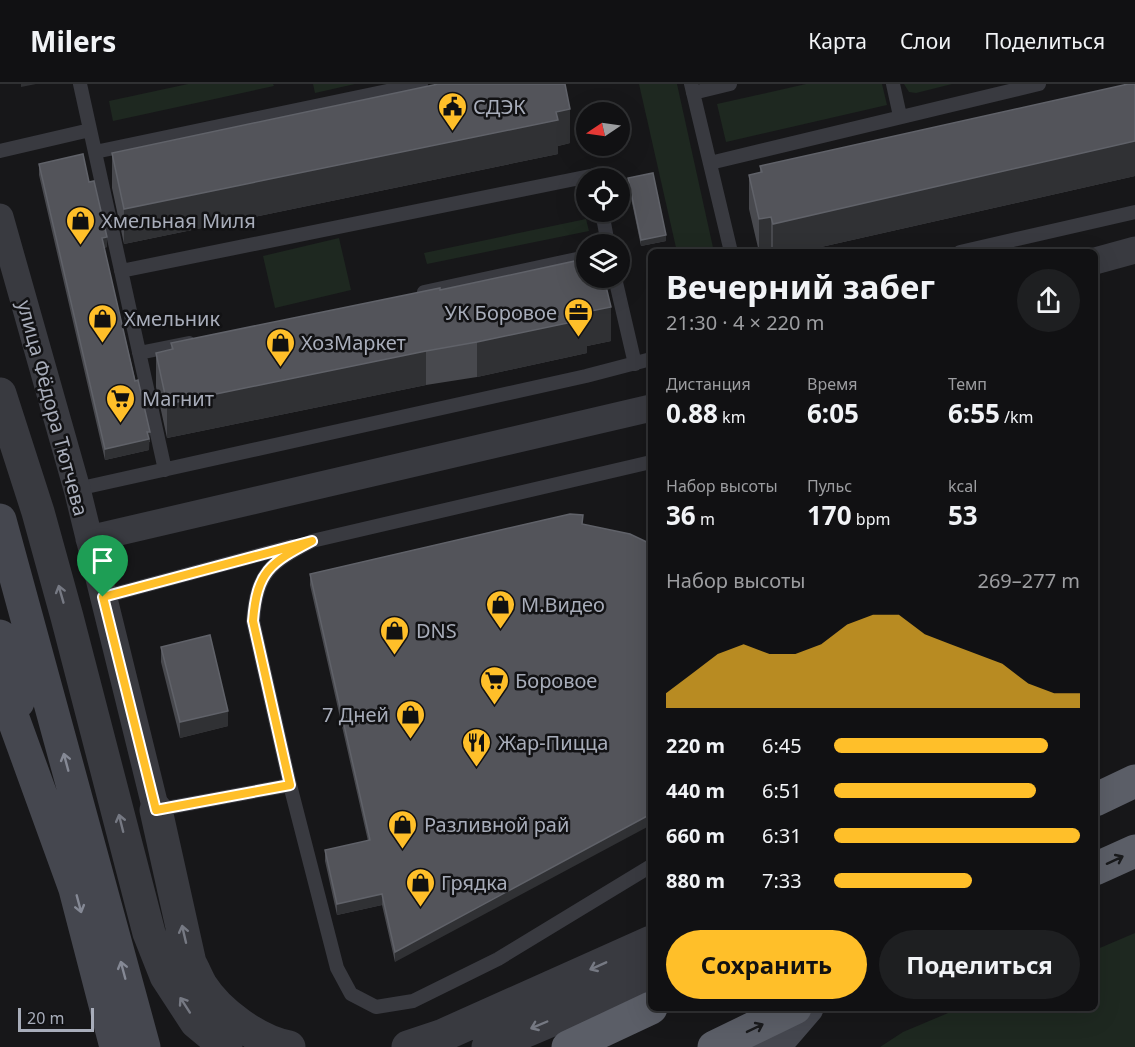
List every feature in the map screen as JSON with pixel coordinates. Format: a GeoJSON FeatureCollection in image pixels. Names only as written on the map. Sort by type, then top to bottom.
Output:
{"type":"FeatureCollection","features":[{"type":"Feature","properties":{"kind":"highway"},"geometry":{"type":"LineString","coordinates":[[1098,799],[1131,783]]}},
{"type":"Feature","properties":{"kind":"highway"},"geometry":{"type":"LineString","coordinates":[[1098,868],[1135,851]]}},
{"type":"Feature","properties":{"kind":"highway"},"geometry":{"type":"LineString","coordinates":[[568,1047],[648,1009]]}},
{"type":"Feature","properties":{"kind":"highway"},"geometry":{"type":"LineString","coordinates":[[714,1047],[789,1011]]}},
{"type":"Feature","properties":{"kind":"main road"},"geometry":{"type":"LineString","coordinates":[[0,520],[144,1047]]}},
{"type":"Feature","properties":{"kind":"main road"},"geometry":{"type":"LineString","coordinates":[[0,636],[61,848]]}},
{"type":"Feature","properties":{"kind":"main road"},"geometry":{"type":"LineString","coordinates":[[0,682],[75,889],[117,1047]]}},
{"type":"Feature","properties":{"kind":"main road"},"geometry":{"type":"LineString","coordinates":[[765,1047],[782,1037],[804,1011]]}},
{"type":"Feature","properties":{"kind":"street","name":"улица Фёдора Тютчева"},"geometry":{"type":"LineString","coordinates":[[0,217],[77,489],[156,810]]}},
{"type":"Feature","properties":{"kind":"street"},"geometry":{"type":"LineString","coordinates":[[1098,260],[1135,250]]}},
{"type":"Feature","properties":{"kind":"street"},"geometry":{"type":"LineString","coordinates":[[0,394],[38,512],[68,617],[148,933],[166,976],[196,1022],[226,1047]]}},
{"type":"Feature","properties":{"kind":"street"},"geometry":{"type":"LineString","coordinates":[[89,539],[648,409]]}},
{"type":"Feature","properties":{"kind":"street"},"geometry":{"type":"LineString","coordinates":[[1098,792],[1131,783]]}},
{"type":"Feature","properties":{"kind":"street"},"geometry":{"type":"LineString","coordinates":[[156,810],[190,963],[201,986],[223,1010],[248,1030],[278,1045],[289,1047]]}},
{"type":"Feature","properties":{"kind":"street"},"geometry":{"type":"LineString","coordinates":[[408,1047],[441,1036],[648,943]]}},
{"type":"Feature","properties":{"kind":"street"},"geometry":{"type":"LineString","coordinates":[[488,1047],[648,979]]}},
{"type":"Feature","properties":{"kind":"lane"},"geometry":{"type":"LineString","coordinates":[[80,84],[165,470]]}},
{"type":"Feature","properties":{"kind":"lane"},"geometry":{"type":"LineString","coordinates":[[95,152],[421,84]]}},
{"type":"Feature","properties":{"kind":"lane"},"geometry":{"type":"LineString","coordinates":[[730,84],[692,89],[730,249]]}},
{"type":"Feature","properties":{"kind":"lane"},"geometry":{"type":"LineString","coordinates":[[892,84],[900,116]]}},
{"type":"Feature","properties":{"kind":"lane"},"geometry":{"type":"LineString","coordinates":[[710,163],[1039,84]]}},
{"type":"Feature","properties":{"kind":"lane"},"geometry":{"type":"LineString","coordinates":[[0,151],[90,129]]}},
{"type":"Feature","properties":{"kind":"lane"},"geometry":{"type":"LineString","coordinates":[[121,272],[576,179]]}},
{"type":"Feature","properties":{"kind":"lane"},"geometry":{"type":"LineString","coordinates":[[973,249],[1135,212]]}},
{"type":"Feature","properties":{"kind":"lane"},"geometry":{"type":"LineString","coordinates":[[414,294],[576,259]]}},
{"type":"Feature","properties":{"kind":"lane"},"geometry":{"type":"LineString","coordinates":[[617,288],[635,364]]}},
{"type":"Feature","properties":{"kind":"lane"},"geometry":{"type":"LineString","coordinates":[[139,354],[208,339]]}},
{"type":"Feature","properties":{"kind":"lane"},"geometry":{"type":"LineString","coordinates":[[77,489],[648,360]]}},
{"type":"Feature","properties":{"kind":"lane"},"geometry":{"type":"LineString","coordinates":[[103,597],[312,541],[648,463]]}},
{"type":"Feature","properties":{"kind":"lane"},"geometry":{"type":"LineString","coordinates":[[312,541],[286,555],[264,574],[255,597],[253,621],[290,785],[337,968],[351,994],[376,1007],[413,1001],[498,959],[648,868]]}},
{"type":"Feature","properties":{"kind":"lane"},"geometry":{"type":"LineString","coordinates":[[156,810],[290,785]]}},
{"type":"Feature","properties":{"kind":"shaded area"},"geometry":{"type":"Polygon","coordinates":[[[188,84],[273,84],[274,86],[113,121],[109,101],[188,84]]]}},
{"type":"Feature","properties":{"kind":"shaded area"},"geometry":{"type":"Polygon","coordinates":[[[313,84],[355,84],[315,93],[313,84]]]}},
{"type":"Feature","properties":{"kind":"shaded area"},"geometry":{"type":"Polygon","coordinates":[[[639,84],[677,84],[713,249],[676,249],[639,84]]]}},
{"type":"Feature","properties":{"kind":"shaded area"},"geometry":{"type":"Polygon","coordinates":[[[806,84],[882,84],[887,105],[726,142],[717,104],[806,84]]]}},
{"type":"Feature","properties":{"kind":"shaded area"},"geometry":{"type":"Polygon","coordinates":[[[904,84],[952,84],[916,93],[909,92],[904,84]]]}},
{"type":"Feature","properties":{"kind":"shaded area"},"geometry":{"type":"Polygon","coordinates":[[[576,221],[587,222],[589,231],[427,264],[424,253],[576,221]]]}},
{"type":"Feature","properties":{"kind":"shaded area"},"geometry":{"type":"Polygon","coordinates":[[[339,238],[351,290],[275,308],[263,256],[339,238]]]}},
{"type":"Feature","properties":{"kind":"shaded area"},"geometry":{"type":"Polygon","coordinates":[[[1135,933],[1135,1047],[880,1047],[903,1032],[953,1011],[1098,1011],[1098,949],[1135,933]]]}},
{"type":"Feature","properties":{"kind":"building"},"geometry":{"type":"Polygon","coordinates":[[[438,84],[565,84],[570,109],[556,112],[558,120],[124,209],[112,153],[438,84]]]}},
{"type":"Feature","properties":{"kind":"building"},"geometry":{"type":"Polygon","coordinates":[[[1135,84],[1135,141],[773,224],[771,217],[759,219],[749,175],[762,172],[760,166],[1135,84]]]}},
{"type":"Feature","properties":{"kind":"building"},"geometry":{"type":"Polygon","coordinates":[[[83,154],[89,182],[94,181],[107,237],[102,238],[135,381],[138,380],[150,432],[147,432],[149,439],[105,449],[39,164],[83,154]]]}},
{"type":"Feature","properties":{"kind":"building"},"geometry":{"type":"Polygon","coordinates":[[[653,173],[666,235],[641,240],[630,178],[653,173]]]}},
{"type":"Feature","properties":{"kind":"building"},"geometry":{"type":"Polygon","coordinates":[[[575,261],[576,288],[606,288],[611,307],[586,312],[587,319],[167,404],[156,353],[173,349],[171,343],[440,288],[440,290],[575,261]]]}},
{"type":"Feature","properties":{"kind":"building","name":"Боровое"},"geometry":{"type":"Polygon","coordinates":[[[570,514],[583,515],[582,524],[630,534],[648,543],[648,816],[395,952],[382,894],[337,904],[325,850],[370,840],[310,574],[570,514]]]}},
{"type":"Feature","properties":{"kind":"building"},"geometry":{"type":"Polygon","coordinates":[[[210,635],[228,711],[180,722],[161,647],[210,635]]]}},
{"type":"Feature","properties":{"kind":"place","name":"СДЭК"},"geometry":{"type":"Point","coordinates":[452,132]}},
{"type":"Feature","properties":{"kind":"place","name":"Хмельная Миля"},"geometry":{"type":"Point","coordinates":[80,246]}},
{"type":"Feature","properties":{"kind":"place","name":"УК Боровое"},"geometry":{"type":"Point","coordinates":[578,338]}},
{"type":"Feature","properties":{"kind":"place","name":"Хмельник"},"geometry":{"type":"Point","coordinates":[103,344]}},
{"type":"Feature","properties":{"kind":"place","name":"ХозМаркет"},"geometry":{"type":"Point","coordinates":[280,368]}},
{"type":"Feature","properties":{"kind":"place","name":"Магнит"},"geometry":{"type":"Point","coordinates":[121,424]}},
{"type":"Feature","properties":{"kind":"place","name":"М.Видео"},"geometry":{"type":"Point","coordinates":[500,630]}},
{"type":"Feature","properties":{"kind":"place","name":"DNS"},"geometry":{"type":"Point","coordinates":[395,656]}},
{"type":"Feature","properties":{"kind":"place","name":"Боровое"},"geometry":{"type":"Point","coordinates":[494,706]}},
{"type":"Feature","properties":{"kind":"place","name":"7 Дней"},"geometry":{"type":"Point","coordinates":[410,740]}},
{"type":"Feature","properties":{"kind":"place","name":"Жар-Пицца"},"geometry":{"type":"Point","coordinates":[477,768]}},
{"type":"Feature","properties":{"kind":"place","name":"Разливной рай"},"geometry":{"type":"Point","coordinates":[403,850]}},
{"type":"Feature","properties":{"kind":"place","name":"Грядка"},"geometry":{"type":"Point","coordinates":[420,908]}},
{"type":"Feature","properties":{"kind":"route"},"geometry":{"type":"LineString","coordinates":[[312,541],[286,555],[264,574],[255,597],[253,621],[290,785],[156,810],[103,597],[312,541]]}}]}
